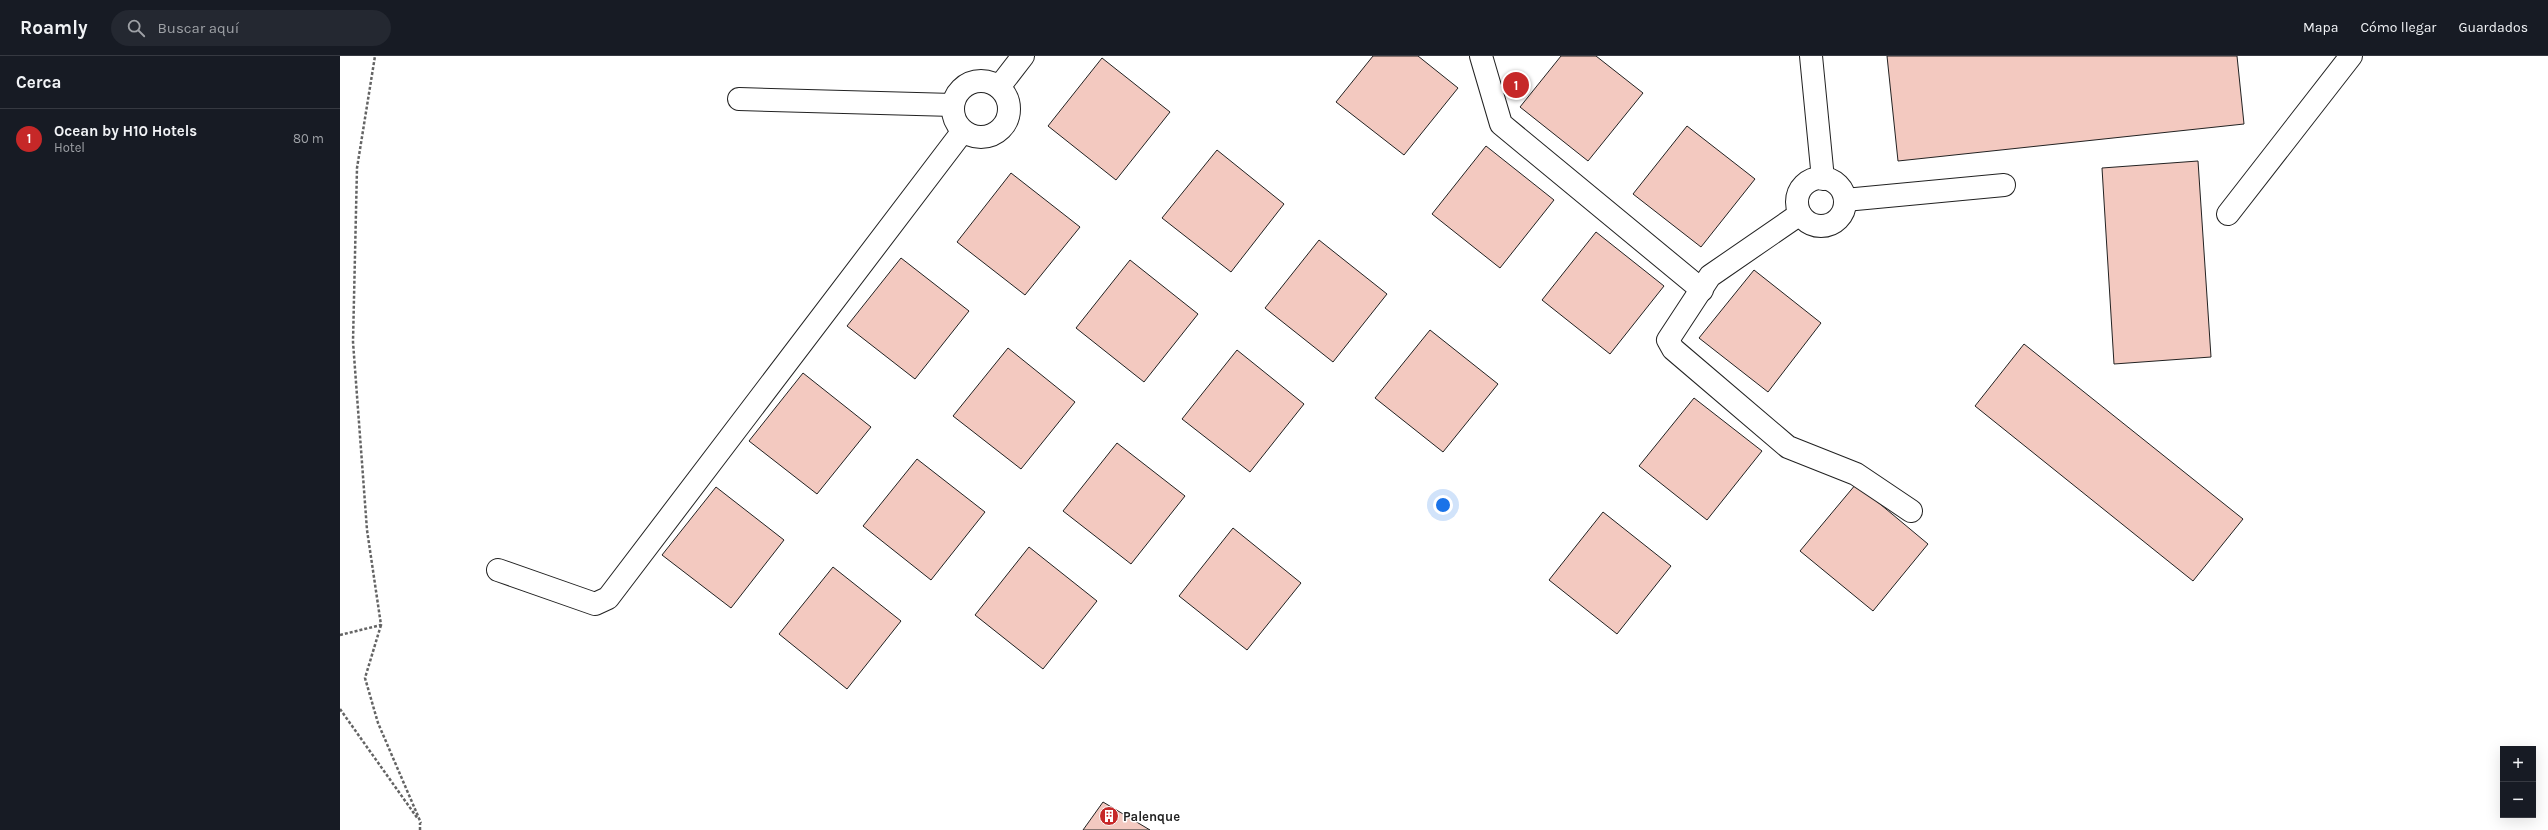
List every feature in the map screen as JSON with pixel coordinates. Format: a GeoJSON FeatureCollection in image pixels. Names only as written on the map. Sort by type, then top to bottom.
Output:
{"type":"FeatureCollection","features":[{"type":"Feature","properties":{"kind":"lane"},"geometry":{"type":"LineString","coordinates":[[999,87],[1023,56]]}},
{"type":"Feature","properties":{"kind":"lane"},"geometry":{"type":"LineString","coordinates":[[1481,56],[1501,124],[1702,290]]}},
{"type":"Feature","properties":{"kind":"lane"},"geometry":{"type":"LineString","coordinates":[[1811,56],[1823,179]]}},
{"type":"Feature","properties":{"kind":"lane"},"geometry":{"type":"LineString","coordinates":[[2228,214],[2351,56]]}},
{"type":"Feature","properties":{"kind":"lane"},"geometry":{"type":"LineString","coordinates":[[984,81],[999,87],[1007,98],[1009,112],[1003,126],[992,135],[976,137],[963,131],[954,120],[952,105],[958,92],[970,82],[984,81]]}},
{"type":"Feature","properties":{"kind":"lane"},"geometry":{"type":"LineString","coordinates":[[739,99],[952,105]]}},
{"type":"Feature","properties":{"kind":"lane"},"geometry":{"type":"LineString","coordinates":[[498,570],[595,604],[608,598],[963,131]]}},
{"type":"Feature","properties":{"kind":"lane"},"geometry":{"type":"LineString","coordinates":[[1823,179],[1834,182],[1842,190],[1845,200],[1844,211],[1837,219],[1828,225],[1818,226],[1808,222],[1800,214],[1797,205],[1801,190],[1813,180],[1823,179]]}},
{"type":"Feature","properties":{"kind":"lane"},"geometry":{"type":"LineString","coordinates":[[1845,200],[2004,185]]}},
{"type":"Feature","properties":{"kind":"lane"},"geometry":{"type":"LineString","coordinates":[[1800,214],[1710,276],[1668,340],[1673,349],[1788,447],[1856,474],[1911,511]]}},
{"type":"Feature","properties":{"kind":"path"},"geometry":{"type":"LineString","coordinates":[[375,56],[357,168],[353,342],[367,530],[381,625],[365,678],[378,723],[421,823],[420,830]]}},
{"type":"Feature","properties":{"kind":"path"},"geometry":{"type":"LineString","coordinates":[[340,635],[381,625]]}},
{"type":"Feature","properties":{"kind":"path"},"geometry":{"type":"LineString","coordinates":[[340,709],[421,823]]}},
{"type":"Feature","properties":{"kind":"building"},"geometry":{"type":"Polygon","coordinates":[[[1373,56],[1418,56],[1458,88],[1404,155],[1336,102],[1373,56]]]}},
{"type":"Feature","properties":{"kind":"building"},"geometry":{"type":"Polygon","coordinates":[[[1561,56],[1596,56],[1643,93],[1588,161],[1520,107],[1561,56]]]}},
{"type":"Feature","properties":{"kind":"building"},"geometry":{"type":"Polygon","coordinates":[[[1887,56],[2237,56],[2244,124],[1898,161],[1887,56]]]}},
{"type":"Feature","properties":{"kind":"building"},"geometry":{"type":"Polygon","coordinates":[[[1102,58],[1170,112],[1116,180],[1048,126],[1102,58]]]}},
{"type":"Feature","properties":{"kind":"building"},"geometry":{"type":"Polygon","coordinates":[[[1687,126],[1755,179],[1701,247],[1633,194],[1687,126]]]}},
{"type":"Feature","properties":{"kind":"building"},"geometry":{"type":"Polygon","coordinates":[[[1486,146],[1554,200],[1500,268],[1432,214],[1486,146]]]}},
{"type":"Feature","properties":{"kind":"building"},"geometry":{"type":"Polygon","coordinates":[[[1217,150],[1284,204],[1231,272],[1162,218],[1217,150]]]}},
{"type":"Feature","properties":{"kind":"building"},"geometry":{"type":"Polygon","coordinates":[[[2198,161],[2211,357],[2114,364],[2102,168],[2198,161]]]}},
{"type":"Feature","properties":{"kind":"building"},"geometry":{"type":"Polygon","coordinates":[[[1011,173],[1080,227],[1025,295],[957,242],[1011,173]]]}},
{"type":"Feature","properties":{"kind":"building"},"geometry":{"type":"Polygon","coordinates":[[[1596,232],[1664,286],[1610,354],[1542,300],[1596,232]]]}},
{"type":"Feature","properties":{"kind":"building"},"geometry":{"type":"Polygon","coordinates":[[[1319,240],[1387,294],[1333,362],[1265,308],[1319,240]]]}},
{"type":"Feature","properties":{"kind":"building"},"geometry":{"type":"Polygon","coordinates":[[[901,258],[969,311],[915,379],[847,326],[901,258]]]}},
{"type":"Feature","properties":{"kind":"building"},"geometry":{"type":"Polygon","coordinates":[[[1130,260],[1198,314],[1144,382],[1076,328],[1130,260]]]}},
{"type":"Feature","properties":{"kind":"building"},"geometry":{"type":"Polygon","coordinates":[[[1754,270],[1821,323],[1768,392],[1699,338],[1754,270]]]}},
{"type":"Feature","properties":{"kind":"building"},"geometry":{"type":"Polygon","coordinates":[[[1430,330],[1498,384],[1443,452],[1375,398],[1430,330]]]}},
{"type":"Feature","properties":{"kind":"building"},"geometry":{"type":"Polygon","coordinates":[[[2024,344],[2243,519],[2193,581],[1975,406],[2024,344]]]}},
{"type":"Feature","properties":{"kind":"building"},"geometry":{"type":"Polygon","coordinates":[[[1008,348],[1075,402],[1021,469],[953,416],[1008,348]]]}},
{"type":"Feature","properties":{"kind":"building"},"geometry":{"type":"Polygon","coordinates":[[[1237,350],[1304,404],[1250,472],[1182,419],[1237,350]]]}},
{"type":"Feature","properties":{"kind":"building"},"geometry":{"type":"Polygon","coordinates":[[[803,373],[871,427],[817,494],[749,441],[803,373]]]}},
{"type":"Feature","properties":{"kind":"building"},"geometry":{"type":"Polygon","coordinates":[[[1694,398],[1762,451],[1707,520],[1639,466],[1694,398]]]}},
{"type":"Feature","properties":{"kind":"building"},"geometry":{"type":"Polygon","coordinates":[[[1117,443],[1185,496],[1131,564],[1063,511],[1117,443]]]}},
{"type":"Feature","properties":{"kind":"building"},"geometry":{"type":"Polygon","coordinates":[[[917,459],[985,512],[931,580],[863,526],[917,459]]]}},
{"type":"Feature","properties":{"kind":"building"},"geometry":{"type":"Polygon","coordinates":[[[1856,484],[1928,544],[1873,611],[1800,551],[1856,484]]]}},
{"type":"Feature","properties":{"kind":"building"},"geometry":{"type":"Polygon","coordinates":[[[716,487],[784,540],[731,608],[662,555],[716,487]]]}},
{"type":"Feature","properties":{"kind":"building"},"geometry":{"type":"Polygon","coordinates":[[[1603,512],[1671,566],[1617,634],[1549,580],[1603,512]]]}},
{"type":"Feature","properties":{"kind":"building"},"geometry":{"type":"Polygon","coordinates":[[[1233,528],[1301,583],[1247,650],[1179,596],[1233,528]]]}},
{"type":"Feature","properties":{"kind":"building"},"geometry":{"type":"Polygon","coordinates":[[[1029,547],[1097,601],[1043,669],[975,615],[1029,547]]]}},
{"type":"Feature","properties":{"kind":"building"},"geometry":{"type":"Polygon","coordinates":[[[833,567],[901,621],[847,689],[779,634],[833,567]]]}},
{"type":"Feature","properties":{"kind":"building","name":"Palenque"},"geometry":{"type":"Polygon","coordinates":[[[1103,802],[1150,830],[1083,830],[1103,802]]]}},
{"type":"Feature","properties":{"kind":"place","name":"Ocean by H10 Hotels"},"geometry":{"type":"Point","coordinates":[1516,85]}},
{"type":"Feature","properties":{"kind":"place","name":"Palenque"},"geometry":{"type":"Point","coordinates":[1109,816]}}]}
